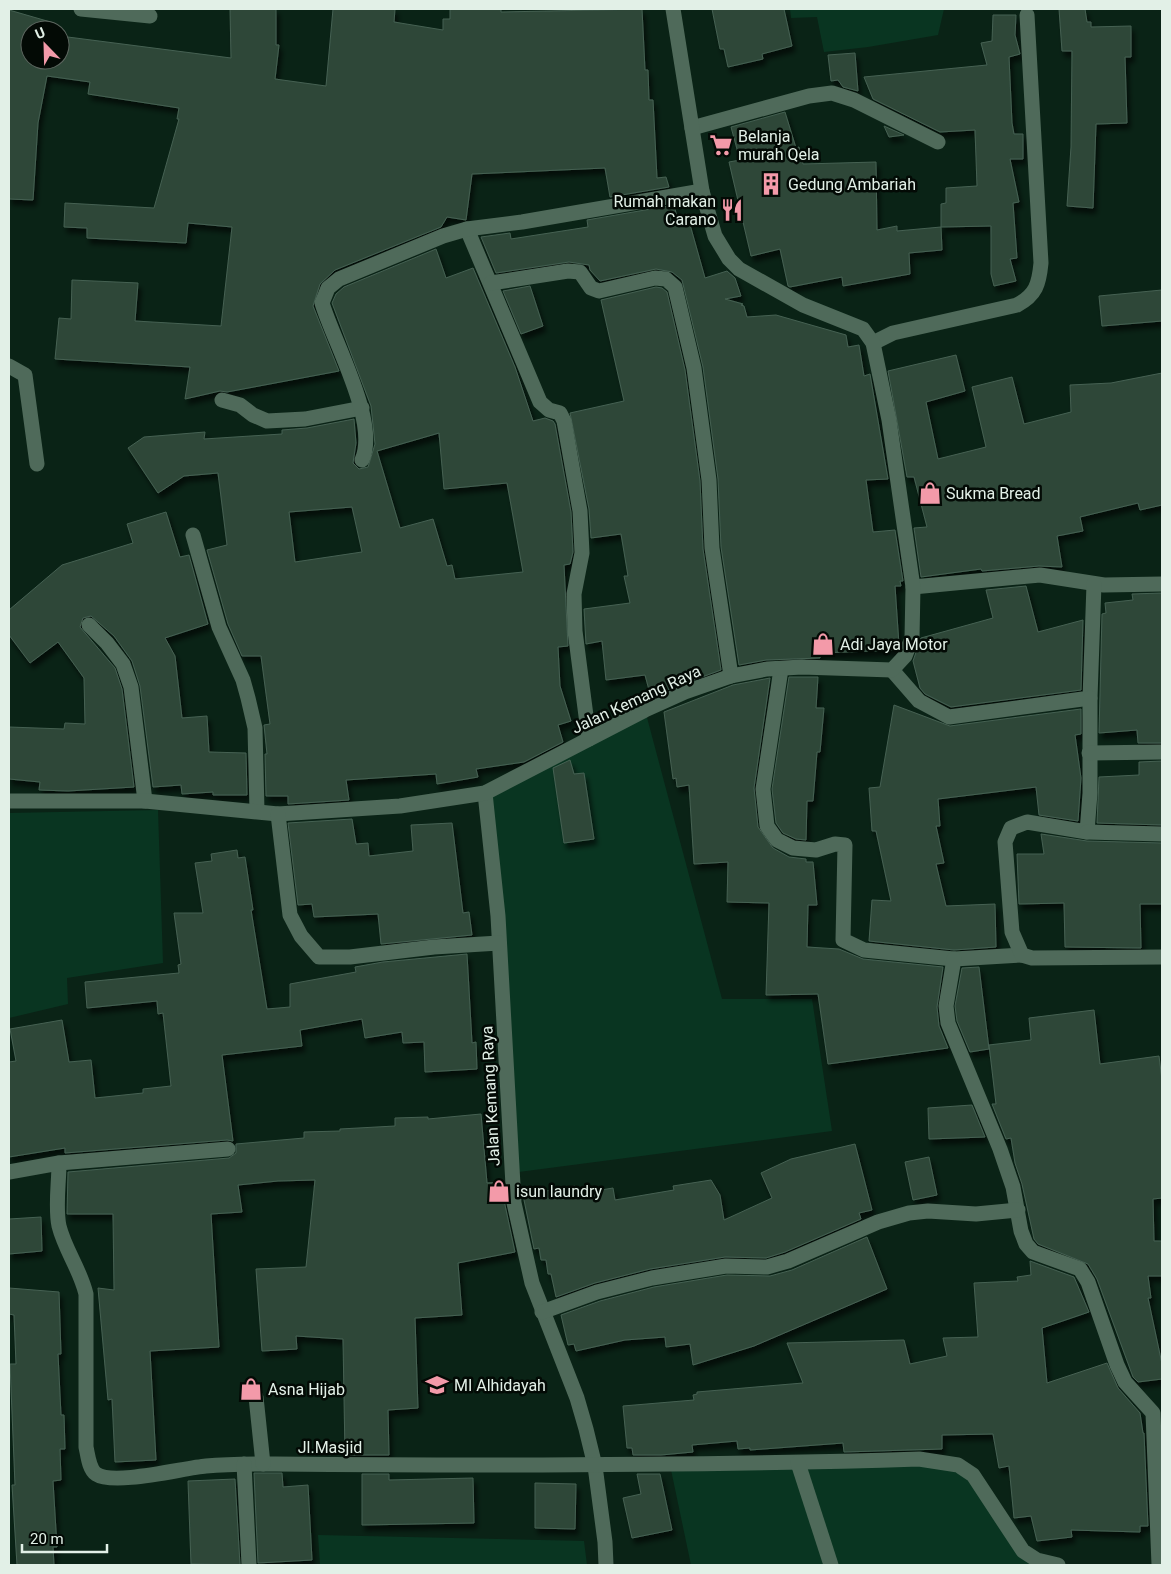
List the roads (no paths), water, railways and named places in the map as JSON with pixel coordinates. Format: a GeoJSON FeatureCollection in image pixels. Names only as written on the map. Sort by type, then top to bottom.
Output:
{"type":"FeatureCollection","features":[{"type":"Feature","properties":{"kind":"street"},"geometry":{"type":"LineString","coordinates":[[81,9],[150,16]]}},
{"type":"Feature","properties":{"kind":"street"},"geometry":{"type":"LineString","coordinates":[[673,9],[702,191],[715,236],[729,259],[739,269],[803,305],[862,329],[873,343],[889,420],[913,587],[912,638],[906,656],[892,670],[919,701],[949,717],[1090,698]]}},
{"type":"Feature","properties":{"kind":"street"},"geometry":{"type":"LineString","coordinates":[[873,343],[893,333],[1017,305],[1034,293],[1039,282],[1040,264],[1027,15]]}},
{"type":"Feature","properties":{"kind":"street"},"geometry":{"type":"LineString","coordinates":[[692,128],[809,96],[832,93],[854,100],[938,142]]}},
{"type":"Feature","properties":{"kind":"street"},"geometry":{"type":"LineString","coordinates":[[362,460],[366,453],[366,437],[362,408],[324,311],[322,303],[328,288],[346,276],[443,236],[468,229],[522,222],[702,191]]}},
{"type":"Feature","properties":{"kind":"street"},"geometry":{"type":"LineString","coordinates":[[468,229],[540,402],[550,410],[560,412],[564,421],[580,511],[582,553],[574,594],[575,631],[589,739]]}},
{"type":"Feature","properties":{"kind":"street"},"geometry":{"type":"LineString","coordinates":[[491,283],[568,271],[580,272],[591,288],[599,290],[655,278],[666,278],[675,286],[694,368],[709,480],[712,548],[731,676]]}},
{"type":"Feature","properties":{"kind":"street"},"geometry":{"type":"LineString","coordinates":[[9,366],[25,375],[37,464]]}},
{"type":"Feature","properties":{"kind":"street"},"geometry":{"type":"LineString","coordinates":[[222,400],[240,405],[253,415],[267,421],[305,419],[362,408]]}},
{"type":"Feature","properties":{"kind":"street"},"geometry":{"type":"LineString","coordinates":[[193,535],[219,627],[243,680],[255,728],[257,811]]}},
{"type":"Feature","properties":{"kind":"street"},"geometry":{"type":"LineString","coordinates":[[913,587],[1040,575],[1094,584],[1162,584]]}},
{"type":"Feature","properties":{"kind":"street"},"geometry":{"type":"LineString","coordinates":[[1087,832],[1090,793],[1090,698],[1094,584]]}},
{"type":"Feature","properties":{"kind":"street"},"geometry":{"type":"LineString","coordinates":[[89,625],[107,643],[122,664],[131,687],[145,801]]}},
{"type":"Feature","properties":{"kind":"street","name":"Jalan Kemang Raya"},"geometry":{"type":"LineString","coordinates":[[606,1565],[605,1542],[595,1466],[577,1398],[542,1312],[526,1259],[514,1202],[499,943],[486,793],[589,739],[685,692],[731,676],[767,669],[802,667],[892,670]]}},
{"type":"Feature","properties":{"kind":"street"},"geometry":{"type":"LineString","coordinates":[[781,669],[763,789],[763,809],[767,826],[777,840],[792,848],[816,850],[835,844],[845,845],[843,940],[864,950],[954,959],[1022,955],[1032,958],[1162,957]]}},
{"type":"Feature","properties":{"kind":"street"},"geometry":{"type":"LineString","coordinates":[[1089,753],[1162,752]]}},
{"type":"Feature","properties":{"kind":"street"},"geometry":{"type":"LineString","coordinates":[[9,801],[145,801],[278,814],[392,807],[486,793]]}},
{"type":"Feature","properties":{"kind":"street"},"geometry":{"type":"LineString","coordinates":[[278,814],[290,915],[301,936],[319,957],[350,957],[434,947],[499,943]]}},
{"type":"Feature","properties":{"kind":"street"},"geometry":{"type":"LineString","coordinates":[[1022,955],[1012,932],[1006,842],[1011,828],[1027,822],[1087,832],[1162,834]]}},
{"type":"Feature","properties":{"kind":"street"},"geometry":{"type":"LineString","coordinates":[[954,959],[946,1006],[948,1023],[959,1054],[989,1119],[1013,1187],[1024,1238],[1034,1252],[1080,1269],[1088,1282],[1117,1365],[1125,1382],[1153,1413],[1159,1565]]}},
{"type":"Feature","properties":{"kind":"street"},"geometry":{"type":"LineString","coordinates":[[9,1172],[59,1163],[228,1149]]}},
{"type":"Feature","properties":{"kind":"street","name":"Jl.Masjid"},"geometry":{"type":"LineString","coordinates":[[59,1163],[58,1224],[64,1241],[82,1276],[86,1294],[86,1447],[89,1463],[95,1474],[107,1478],[125,1478],[180,1469],[244,1464],[595,1466],[919,1459],[958,1465],[973,1475],[983,1486],[1023,1551],[1036,1560],[1058,1565]]}},
{"type":"Feature","properties":{"kind":"street"},"geometry":{"type":"LineString","coordinates":[[542,1312],[597,1292],[652,1278],[726,1266],[767,1268],[788,1261],[878,1222],[909,1213],[928,1211],[976,1214],[1018,1210]]}},
{"type":"Feature","properties":{"kind":"street"},"geometry":{"type":"LineString","coordinates":[[256,1397],[264,1464]]}},
{"type":"Feature","properties":{"kind":"street"},"geometry":{"type":"LineString","coordinates":[[798,1463],[831,1565]]}},
{"type":"Feature","properties":{"kind":"street"},"geometry":{"type":"LineString","coordinates":[[244,1464],[249,1565]]}},
{"type":"Feature","properties":{"kind":"place","name":"Belanja murah Qela"},"geometry":{"type":"Point","coordinates":[721,145]}},
{"type":"Feature","properties":{"kind":"place","name":"Gedung Ambariah"},"geometry":{"type":"Point","coordinates":[771,184]}},
{"type":"Feature","properties":{"kind":"place","name":"Rumah makan Carano"},"geometry":{"type":"Point","coordinates":[732,210]}},
{"type":"Feature","properties":{"kind":"place","name":"Sukma Bread"},"geometry":{"type":"Point","coordinates":[930,493]}},
{"type":"Feature","properties":{"kind":"place","name":"Adi Jaya Motor"},"geometry":{"type":"Point","coordinates":[823,644]}},
{"type":"Feature","properties":{"kind":"place","name":"isun laundry"},"geometry":{"type":"Point","coordinates":[499,1191]}},
{"type":"Feature","properties":{"kind":"place","name":"MI Alhidayah"},"geometry":{"type":"Point","coordinates":[437,1385]}},
{"type":"Feature","properties":{"kind":"place","name":"Asna Hijab"},"geometry":{"type":"Point","coordinates":[251,1389]}}]}
